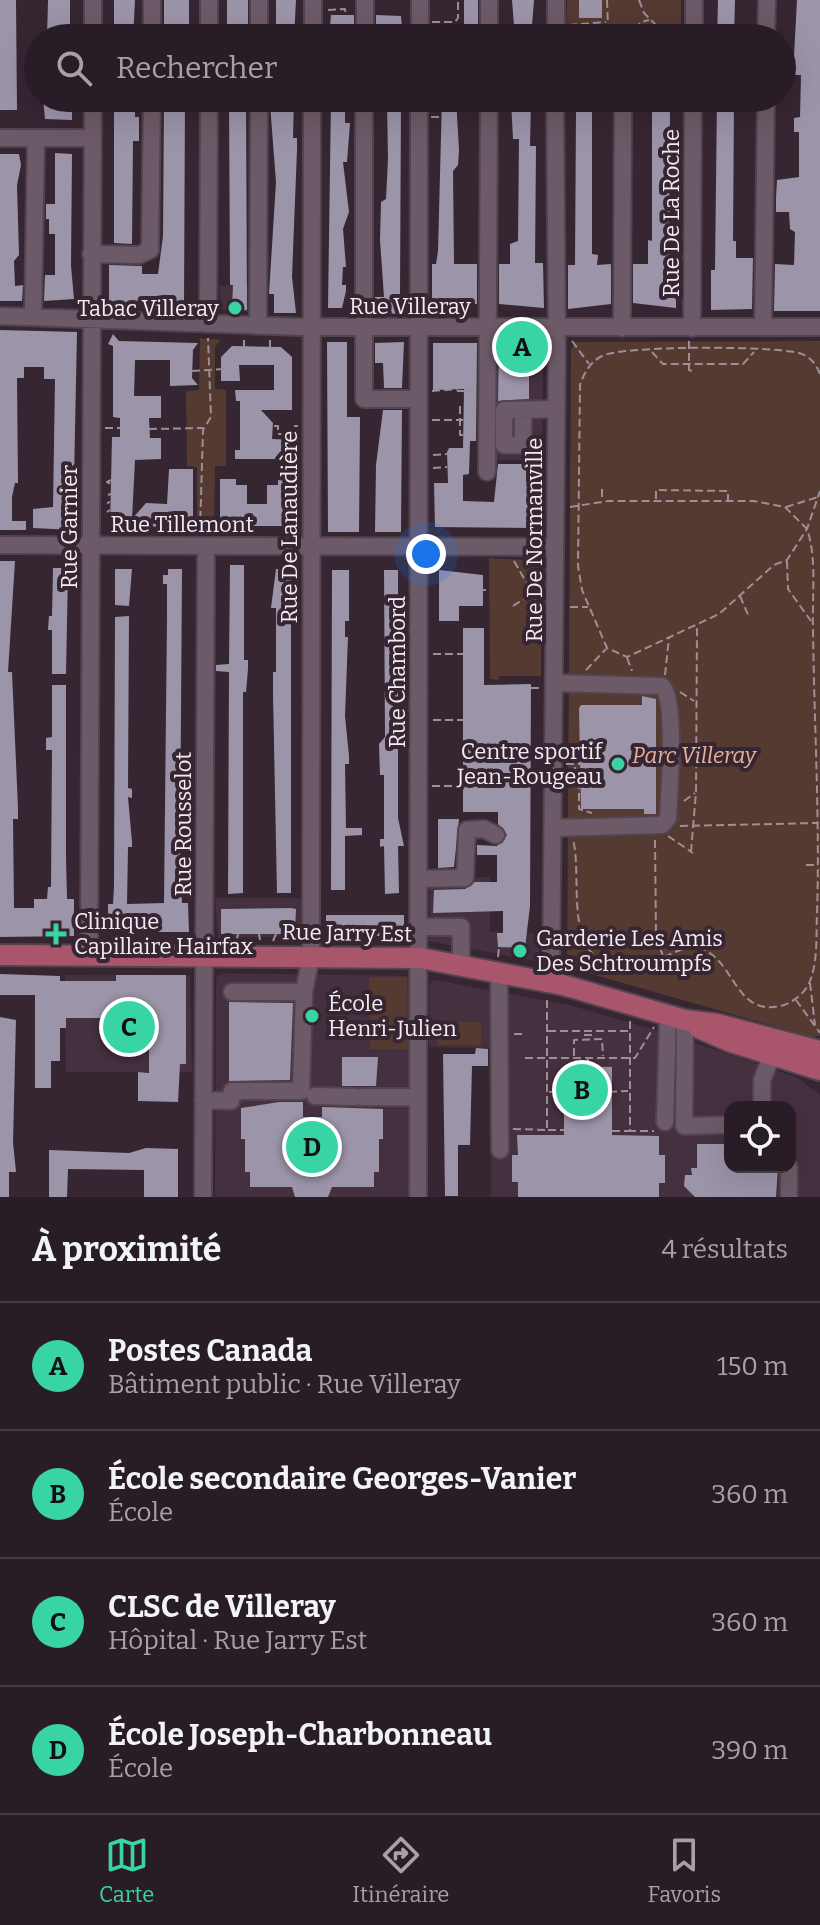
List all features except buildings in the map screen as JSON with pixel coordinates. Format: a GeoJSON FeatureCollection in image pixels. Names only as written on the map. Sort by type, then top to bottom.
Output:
{"type":"FeatureCollection","features":[{"type":"Feature","properties":{"kind":"main road","name":"Rue Jarry Est"},"geometry":{"type":"LineString","coordinates":[[0,955],[311,956],[420,958],[461,965],[504,964],[820,1070]]}},
{"type":"Feature","properties":{"kind":"main road","name":"Rue Jarry Est"},"geometry":{"type":"LineString","coordinates":[[669,1021],[717,1024],[820,1051]]}},
{"type":"Feature","properties":{"kind":"street"},"geometry":{"type":"LineString","coordinates":[[93,0],[93,24]]}},
{"type":"Feature","properties":{"kind":"street"},"geometry":{"type":"LineString","coordinates":[[152,0],[152,24]]}},
{"type":"Feature","properties":{"kind":"street"},"geometry":{"type":"LineString","coordinates":[[209,0],[209,24]]}},
{"type":"Feature","properties":{"kind":"street"},"geometry":{"type":"LineString","coordinates":[[259,0],[259,24]]}},
{"type":"Feature","properties":{"kind":"street"},"geometry":{"type":"LineString","coordinates":[[365,0],[365,24]]}},
{"type":"Feature","properties":{"kind":"street"},"geometry":{"type":"LineString","coordinates":[[420,0],[420,24]]}},
{"type":"Feature","properties":{"kind":"street"},"geometry":{"type":"LineString","coordinates":[[489,0],[489,24]]}},
{"type":"Feature","properties":{"kind":"street"},"geometry":{"type":"LineString","coordinates":[[556,0],[559,24]]}},
{"type":"Feature","properties":{"kind":"street"},"geometry":{"type":"LineString","coordinates":[[690,24],[694,0]]}},
{"type":"Feature","properties":{"kind":"street"},"geometry":{"type":"LineString","coordinates":[[766,24],[767,0]]}},
{"type":"Feature","properties":{"kind":"street","name":"Rue Garnier"},"geometry":{"type":"LineString","coordinates":[[89,956],[93,112]]}},
{"type":"Feature","properties":{"kind":"street"},"geometry":{"type":"LineString","coordinates":[[91,254],[139,255],[150,250],[152,112]]}},
{"type":"Feature","properties":{"kind":"street"},"geometry":{"type":"LineString","coordinates":[[208,331],[209,112]]}},
{"type":"Feature","properties":{"kind":"street"},"geometry":{"type":"LineString","coordinates":[[258,326],[259,112]]}},
{"type":"Feature","properties":{"kind":"street","name":"Rue De Lanaudière"},"geometry":{"type":"LineString","coordinates":[[203,1100],[231,1101],[232,1091],[301,1091],[304,992],[311,956],[312,112]]}},
{"type":"Feature","properties":{"kind":"street"},"geometry":{"type":"LineString","coordinates":[[364,112],[364,399],[423,395]]}},
{"type":"Feature","properties":{"kind":"street","name":"Rue Chambord"},"geometry":{"type":"LineString","coordinates":[[418,1197],[419,546],[423,395],[419,328],[419,112]]}},
{"type":"Feature","properties":{"kind":"street"},"geometry":{"type":"LineString","coordinates":[[487,472],[489,112]]}},
{"type":"Feature","properties":{"kind":"street","name":"Rue De Normanville"},"geometry":{"type":"LineString","coordinates":[[555,112],[556,409],[562,547],[548,685],[554,831],[555,983]]}},
{"type":"Feature","properties":{"kind":"street"},"geometry":{"type":"LineString","coordinates":[[622,328],[623,112]]}},
{"type":"Feature","properties":{"kind":"street","name":"Rue De La Roche"},"geometry":{"type":"LineString","coordinates":[[691,334],[693,112]]}},
{"type":"Feature","properties":{"kind":"street"},"geometry":{"type":"LineString","coordinates":[[763,327],[766,112]]}},
{"type":"Feature","properties":{"kind":"street"},"geometry":{"type":"LineString","coordinates":[[0,138],[93,138]]}},
{"type":"Feature","properties":{"kind":"street"},"geometry":{"type":"LineString","coordinates":[[33,316],[36,138]]}},
{"type":"Feature","properties":{"kind":"street","name":"Rue Villeray"},"geometry":{"type":"LineString","coordinates":[[0,316],[91,319],[208,331],[258,326],[622,328],[691,334],[763,327],[820,327]]}},
{"type":"Feature","properties":{"kind":"street"},"geometry":{"type":"LineString","coordinates":[[523,410],[556,409]]}},
{"type":"Feature","properties":{"kind":"street","name":"Rue Tillemont"},"geometry":{"type":"LineString","coordinates":[[0,545],[203,541],[311,546],[562,547]]}},
{"type":"Feature","properties":{"kind":"street","name":"Rue Rousselot"},"geometry":{"type":"LineString","coordinates":[[203,541],[203,1197]]}},
{"type":"Feature","properties":{"kind":"street"},"geometry":{"type":"LineString","coordinates":[[548,685],[657,684],[665,689],[669,699],[668,815],[660,829],[554,831]]}},
{"type":"Feature","properties":{"kind":"street"},"geometry":{"type":"LineString","coordinates":[[418,879],[465,878],[467,830],[484,829],[496,835]]}},
{"type":"Feature","properties":{"kind":"street"},"geometry":{"type":"LineString","coordinates":[[420,927],[461,927],[461,965]]}},
{"type":"Feature","properties":{"kind":"street"},"geometry":{"type":"LineString","coordinates":[[500,1150],[504,964]]}},
{"type":"Feature","properties":{"kind":"street"},"geometry":{"type":"LineString","coordinates":[[232,992],[304,992]]}},
{"type":"Feature","properties":{"kind":"street"},"geometry":{"type":"LineString","coordinates":[[669,1021],[684,1126],[724,1125]]}},
{"type":"Feature","properties":{"kind":"street"},"geometry":{"type":"LineString","coordinates":[[665,1127],[669,1021]]}},
{"type":"Feature","properties":{"kind":"street"},"geometry":{"type":"LineString","coordinates":[[762,1101],[762,1080],[772,1055]]}},
{"type":"Feature","properties":{"kind":"street"},"geometry":{"type":"LineString","coordinates":[[315,1096],[418,1097]]}},
{"type":"Feature","properties":{"kind":"street"},"geometry":{"type":"LineString","coordinates":[[789,1173],[789,1197]]}},
{"type":"Feature","properties":{"kind":"path"},"geometry":{"type":"LineString","coordinates":[[431,22],[454,22],[458,0]]}},
{"type":"Feature","properties":{"kind":"path"},"geometry":{"type":"LineString","coordinates":[[592,24],[608,22],[607,0]]}},
{"type":"Feature","properties":{"kind":"path"},"geometry":{"type":"LineString","coordinates":[[639,0],[649,20]]}},
{"type":"Feature","properties":{"kind":"path"},"geometry":{"type":"LineString","coordinates":[[318,5],[345,9],[346,15]]}},
{"type":"Feature","properties":{"kind":"path"},"geometry":{"type":"LineString","coordinates":[[458,11],[464,11]]}},
{"type":"Feature","properties":{"kind":"path"},"geometry":{"type":"LineString","coordinates":[[639,24],[649,20],[658,24]]}},
{"type":"Feature","properties":{"kind":"path"},"geometry":{"type":"LineString","coordinates":[[430,117],[442,117]]}},
{"type":"Feature","properties":{"kind":"path"},"geometry":{"type":"LineString","coordinates":[[203,541],[204,428],[211,417],[208,331]]}},
{"type":"Feature","properties":{"kind":"path"},"geometry":{"type":"LineString","coordinates":[[691,334],[689,365],[692,370],[696,369],[696,365]]}},
{"type":"Feature","properties":{"kind":"path"},"geometry":{"type":"LineString","coordinates":[[244,339],[244,348]]}},
{"type":"Feature","properties":{"kind":"path"},"geometry":{"type":"LineString","coordinates":[[270,340],[270,349]]}},
{"type":"Feature","properties":{"kind":"path"},"geometry":{"type":"LineString","coordinates":[[572,341],[590,365]]}},
{"type":"Feature","properties":{"kind":"path"},"geometry":{"type":"LineString","coordinates":[[737,342],[737,349]]}},
{"type":"Feature","properties":{"kind":"path"},"geometry":{"type":"LineString","coordinates":[[787,560],[774,565],[725,610],[668,637],[649,650],[616,655],[607,648],[579,577],[580,385],[590,365],[611,353],[651,351],[737,349],[800,353],[819,366],[820,374]]}},
{"type":"Feature","properties":{"kind":"path"},"geometry":{"type":"LineString","coordinates":[[651,351],[663,364],[689,365],[743,364],[755,352]]}},
{"type":"Feature","properties":{"kind":"path"},"geometry":{"type":"LineString","coordinates":[[192,371],[224,369]]}},
{"type":"Feature","properties":{"kind":"path"},"geometry":{"type":"LineString","coordinates":[[423,395],[474,389]]}},
{"type":"Feature","properties":{"kind":"path"},"geometry":{"type":"LineString","coordinates":[[463,405],[460,435],[463,435]]}},
{"type":"Feature","properties":{"kind":"path"},"geometry":{"type":"LineString","coordinates":[[428,420],[462,420]]}},
{"type":"Feature","properties":{"kind":"path"},"geometry":{"type":"LineString","coordinates":[[274,426],[278,426],[278,434],[294,434],[294,426],[302,426]]}},
{"type":"Feature","properties":{"kind":"path"},"geometry":{"type":"LineString","coordinates":[[101,428],[120,428]]}},
{"type":"Feature","properties":{"kind":"path"},"geometry":{"type":"LineString","coordinates":[[149,429],[204,428]]}},
{"type":"Feature","properties":{"kind":"path"},"geometry":{"type":"LineString","coordinates":[[428,455],[447,454]]}},
{"type":"Feature","properties":{"kind":"path"},"geometry":{"type":"LineString","coordinates":[[428,468],[447,467]]}},
{"type":"Feature","properties":{"kind":"path"},"geometry":{"type":"LineString","coordinates":[[193,480],[202,480]]}},
{"type":"Feature","properties":{"kind":"path"},"geometry":{"type":"LineString","coordinates":[[101,482],[110,482]]}},
{"type":"Feature","properties":{"kind":"path"},"geometry":{"type":"LineString","coordinates":[[602,489],[602,501]]}},
{"type":"Feature","properties":{"kind":"path"},"geometry":{"type":"LineString","coordinates":[[532,490],[543,490]]}},
{"type":"Feature","properties":{"kind":"path"},"geometry":{"type":"LineString","coordinates":[[656,501],[656,490],[728,491],[728,501]]}},
{"type":"Feature","properties":{"kind":"path"},"geometry":{"type":"LineString","coordinates":[[675,491],[675,501]]}},
{"type":"Feature","properties":{"kind":"path"},"geometry":{"type":"LineString","coordinates":[[694,491],[694,501]]}},
{"type":"Feature","properties":{"kind":"path"},"geometry":{"type":"LineString","coordinates":[[711,491],[711,501]]}},
{"type":"Feature","properties":{"kind":"path"},"geometry":{"type":"LineString","coordinates":[[813,626],[808,613],[786,584],[787,560],[807,529],[820,491]]}},
{"type":"Feature","properties":{"kind":"path"},"geometry":{"type":"LineString","coordinates":[[101,495],[110,495]]}},
{"type":"Feature","properties":{"kind":"path"},"geometry":{"type":"LineString","coordinates":[[568,507],[602,501],[687,500],[785,507],[819,496]]}},
{"type":"Feature","properties":{"kind":"path"},"geometry":{"type":"LineString","coordinates":[[193,498],[201,499]]}},
{"type":"Feature","properties":{"kind":"path"},"geometry":{"type":"LineString","coordinates":[[532,502],[543,502]]}},
{"type":"Feature","properties":{"kind":"path"},"geometry":{"type":"LineString","coordinates":[[101,503],[109,503]]}},
{"type":"Feature","properties":{"kind":"path"},"geometry":{"type":"LineString","coordinates":[[785,507],[807,529],[813,626],[819,865],[810,982],[815,1025]]}},
{"type":"Feature","properties":{"kind":"path"},"geometry":{"type":"LineString","coordinates":[[101,512],[109,511]]}},
{"type":"Feature","properties":{"kind":"path"},"geometry":{"type":"LineString","coordinates":[[101,518],[110,518]]}},
{"type":"Feature","properties":{"kind":"path"},"geometry":{"type":"LineString","coordinates":[[193,518],[201,518]]}},
{"type":"Feature","properties":{"kind":"path"},"geometry":{"type":"LineString","coordinates":[[132,536],[136,527],[140,536]]}},
{"type":"Feature","properties":{"kind":"path"},"geometry":{"type":"LineString","coordinates":[[562,547],[577,548]]}},
{"type":"Feature","properties":{"kind":"path"},"geometry":{"type":"LineString","coordinates":[[512,557],[542,610]]}},
{"type":"Feature","properties":{"kind":"path"},"geometry":{"type":"LineString","coordinates":[[740,596],[749,617]]}},
{"type":"Feature","properties":{"kind":"path"},"geometry":{"type":"LineString","coordinates":[[513,606],[524,599],[537,602]]}},
{"type":"Feature","properties":{"kind":"path"},"geometry":{"type":"LineString","coordinates":[[568,607],[589,607]]}},
{"type":"Feature","properties":{"kind":"path"},"geometry":{"type":"LineString","coordinates":[[660,829],[692,853],[696,792],[697,624]]}},
{"type":"Feature","properties":{"kind":"path"},"geometry":{"type":"LineString","coordinates":[[664,682],[668,637]]}},
{"type":"Feature","properties":{"kind":"path"},"geometry":{"type":"LineString","coordinates":[[587,671],[607,648]]}},
{"type":"Feature","properties":{"kind":"path"},"geometry":{"type":"LineString","coordinates":[[427,654],[463,654]]}},
{"type":"Feature","properties":{"kind":"path"},"geometry":{"type":"LineString","coordinates":[[531,688],[548,685]]}},
{"type":"Feature","properties":{"kind":"path"},"geometry":{"type":"LineString","coordinates":[[427,720],[464,720]]}},
{"type":"Feature","properties":{"kind":"path"},"geometry":{"type":"LineString","coordinates":[[696,724],[704,725]]}},
{"type":"Feature","properties":{"kind":"path"},"geometry":{"type":"LineString","coordinates":[[531,750],[541,750]]}},
{"type":"Feature","properties":{"kind":"path"},"geometry":{"type":"LineString","coordinates":[[567,756],[578,757]]}},
{"type":"Feature","properties":{"kind":"path"},"geometry":{"type":"LineString","coordinates":[[566,764],[575,764],[574,786],[578,786],[578,757]]}},
{"type":"Feature","properties":{"kind":"path"},"geometry":{"type":"LineString","coordinates":[[578,757],[579,809],[595,814]]}},
{"type":"Feature","properties":{"kind":"path"},"geometry":{"type":"LineString","coordinates":[[428,786],[463,786]]}},
{"type":"Feature","properties":{"kind":"path"},"geometry":{"type":"LineString","coordinates":[[683,802],[696,792]]}},
{"type":"Feature","properties":{"kind":"path"},"geometry":{"type":"LineString","coordinates":[[660,829],[695,825],[818,823]]}},
{"type":"Feature","properties":{"kind":"path"},"geometry":{"type":"LineString","coordinates":[[660,829],[655,841],[656,936],[663,957]]}},
{"type":"Feature","properties":{"kind":"path"},"geometry":{"type":"LineString","coordinates":[[554,831],[573,840],[577,923],[591,951],[610,963],[628,967],[648,965],[683,948],[702,948],[718,958],[738,992],[751,1002],[776,1006],[795,999],[810,982]]}},
{"type":"Feature","properties":{"kind":"path"},"geometry":{"type":"LineString","coordinates":[[806,865],[819,865]]}},
{"type":"Feature","properties":{"kind":"path"},"geometry":{"type":"LineString","coordinates":[[236,934],[236,941]]}},
{"type":"Feature","properties":{"kind":"path"},"geometry":{"type":"LineString","coordinates":[[259,934],[260,940]]}},
{"type":"Feature","properties":{"kind":"path"},"geometry":{"type":"LineString","coordinates":[[273,941],[276,934]]}},
{"type":"Feature","properties":{"kind":"path"},"geometry":{"type":"LineString","coordinates":[[283,934],[283,941]]}},
{"type":"Feature","properties":{"kind":"path"},"geometry":{"type":"LineString","coordinates":[[293,934],[293,940]]}},
{"type":"Feature","properties":{"kind":"path"},"geometry":{"type":"LineString","coordinates":[[499,947],[504,964]]}},
{"type":"Feature","properties":{"kind":"path"},"geometry":{"type":"LineString","coordinates":[[504,964],[515,947]]}},
{"type":"Feature","properties":{"kind":"path"},"geometry":{"type":"LineString","coordinates":[[547,1130],[547,1031],[555,983],[591,951]]}},
{"type":"Feature","properties":{"kind":"path"},"geometry":{"type":"LineString","coordinates":[[795,999],[820,1033]]}},
{"type":"Feature","properties":{"kind":"path"},"geometry":{"type":"LineString","coordinates":[[630,1131],[631,1020]]}},
{"type":"Feature","properties":{"kind":"path"},"geometry":{"type":"LineString","coordinates":[[525,1058],[635,1058],[669,1021]]}},
{"type":"Feature","properties":{"kind":"path"},"geometry":{"type":"LineString","coordinates":[[547,1031],[602,1039],[603,1058]]}},
{"type":"Feature","properties":{"kind":"path"},"geometry":{"type":"LineString","coordinates":[[574,1058],[574,1040],[588,1035],[630,1031]]}},
{"type":"Feature","properties":{"kind":"path"},"geometry":{"type":"LineString","coordinates":[[588,1058],[588,1070]]}},
{"type":"Feature","properties":{"kind":"path"},"geometry":{"type":"LineString","coordinates":[[547,1092],[567,1091]]}},
{"type":"Feature","properties":{"kind":"path"},"geometry":{"type":"LineString","coordinates":[[609,1092],[630,1091]]}},
{"type":"Feature","properties":{"kind":"path"},"geometry":{"type":"LineString","coordinates":[[612,1131],[665,1127]]}},
{"type":"Feature","properties":{"kind":"path"},"geometry":{"type":"LineString","coordinates":[[517,1130],[564,1130]]}},
{"type":"Feature","properties":{"kind":"shaded area"},"geometry":{"type":"Polygon","coordinates":[[[255,285],[256,313],[221,309],[219,286],[255,285]]]}},
{"type":"Feature","properties":{"kind":"shaded area"},"geometry":{"type":"Polygon","coordinates":[[[491,342],[543,344],[542,460],[491,460],[491,342]]]}},
{"type":"Feature","properties":{"kind":"shaded area"},"geometry":{"type":"Polygon","coordinates":[[[490,877],[490,932],[539,933],[539,956],[535,961],[429,941],[430,878],[490,877]]]}},
{"type":"Feature","properties":{"kind":"shaded area"},"geometry":{"type":"Polygon","coordinates":[[[215,898],[301,898],[301,936],[218,938],[215,898]]]}},
{"type":"Feature","properties":{"kind":"shaded area"},"geometry":{"type":"Polygon","coordinates":[[[223,973],[408,976],[409,1197],[215,1197],[216,983],[217,976],[223,973]]]}},
{"type":"Feature","properties":{"kind":"shaded area"},"geometry":{"type":"Polygon","coordinates":[[[65,975],[190,976],[192,1072],[66,1072],[65,975]]]}},
{"type":"Feature","properties":{"kind":"shaded area"},"geometry":{"type":"Polygon","coordinates":[[[435,980],[569,1005],[672,1035],[798,1078],[820,1095],[820,1197],[491,1197],[492,1048],[429,1047],[429,984],[435,980]]]}},
{"type":"Feature","properties":{"kind":"green space"},"geometry":{"type":"Polygon","coordinates":[[[567,0],[681,0],[681,24],[566,24],[567,0]]]}},
{"type":"Feature","properties":{"kind":"green space"},"geometry":{"type":"Polygon","coordinates":[[[200,338],[221,340],[215,347],[215,389],[226,390],[226,466],[215,466],[214,535],[197,535],[197,467],[187,466],[186,391],[199,390],[200,338]]]}},
{"type":"Feature","properties":{"kind":"green space","name":"Parc Villeray"},"geometry":{"type":"Polygon","coordinates":[[[820,341],[820,1036],[812,1037],[567,967],[571,350],[575,342],[820,341]]]}},
{"type":"Feature","properties":{"kind":"green space"},"geometry":{"type":"Polygon","coordinates":[[[489,558],[541,561],[541,676],[499,676],[499,680],[490,679],[489,558]]]}},
{"type":"Feature","properties":{"kind":"green space"},"geometry":{"type":"Polygon","coordinates":[[[369,977],[407,977],[408,1049],[370,1049],[369,977]]]}},
{"type":"Feature","properties":{"kind":"green space"},"geometry":{"type":"Polygon","coordinates":[[[437,1022],[481,1022],[481,1045],[437,1045],[437,1022]]]}},
{"type":"Feature","properties":{"kind":"place","name":"Tabac Villeray"},"geometry":{"type":"Point","coordinates":[235,308]}},
{"type":"Feature","properties":{"kind":"place","name":"Postes Canada"},"geometry":{"type":"Point","coordinates":[522,347]}},
{"type":"Feature","properties":{"kind":"place","name":"Centre sportif Jean-Rougeau"},"geometry":{"type":"Point","coordinates":[618,764]}},
{"type":"Feature","properties":{"kind":"place","name":"Clinique Capillaire Hairfax"},"geometry":{"type":"Point","coordinates":[56,934]}},
{"type":"Feature","properties":{"kind":"place","name":"Garderie Les Amis Des Schtroumpfs"},"geometry":{"type":"Point","coordinates":[520,951]}},
{"type":"Feature","properties":{"kind":"place","name":"École Henri-Julien"},"geometry":{"type":"Point","coordinates":[312,1016]}},
{"type":"Feature","properties":{"kind":"place","name":"CLSC de Villeray"},"geometry":{"type":"Point","coordinates":[129,1027]}},
{"type":"Feature","properties":{"kind":"place","name":"École secondaire Georges-Vanier"},"geometry":{"type":"Point","coordinates":[582,1090]}},
{"type":"Feature","properties":{"kind":"place","name":"École Joseph-Charbonneau"},"geometry":{"type":"Point","coordinates":[312,1147]}}]}
